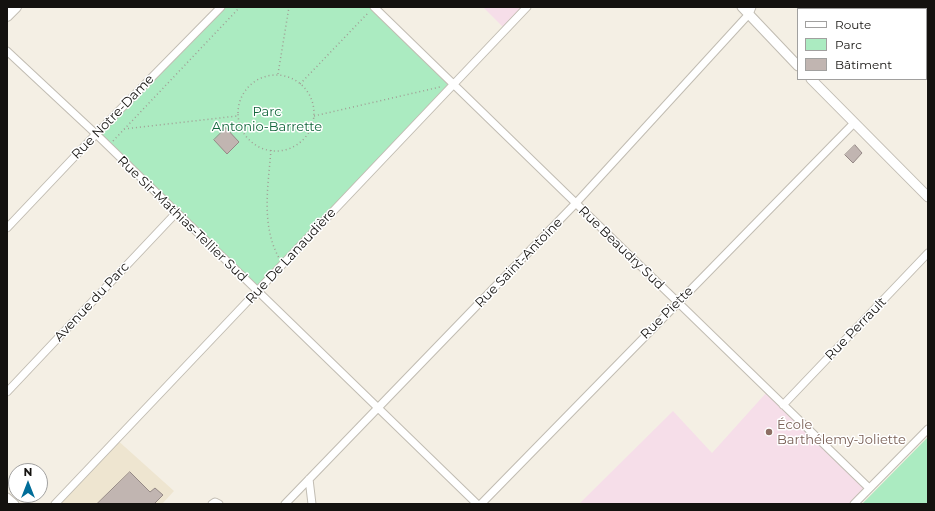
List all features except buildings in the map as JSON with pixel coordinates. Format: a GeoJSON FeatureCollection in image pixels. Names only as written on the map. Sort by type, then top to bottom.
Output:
{"type":"FeatureCollection","features":[{"type":"Feature","properties":{"kind":"main road"},"geometry":{"type":"LineString","coordinates":[[7,16],[16,7]]}},
{"type":"Feature","properties":{"kind":"street","name":"Rue Notre-Dame"},"geometry":{"type":"LineString","coordinates":[[7,228],[96,134],[221,7]]}},
{"type":"Feature","properties":{"kind":"street","name":"Rue Beaudry Sud"},"geometry":{"type":"LineString","coordinates":[[374,7],[869,488]]}},
{"type":"Feature","properties":{"kind":"street","name":"Rue De Lanaudière"},"geometry":{"type":"LineString","coordinates":[[55,504],[258,292],[527,7]]}},
{"type":"Feature","properties":{"kind":"street"},"geometry":{"type":"LineString","coordinates":[[742,7],[750,11],[797,65]]}},
{"type":"Feature","properties":{"kind":"street","name":"Rue Saint-Antoine"},"geometry":{"type":"LineString","coordinates":[[285,504],[576,203],[750,11]]}},
{"type":"Feature","properties":{"kind":"street","name":"Rue Sir-Mathias-Tellier Sud"},"geometry":{"type":"LineString","coordinates":[[7,51],[96,134],[477,504]]}},
{"type":"Feature","properties":{"kind":"street"},"geometry":{"type":"LineString","coordinates":[[812,80],[928,197]]}},
{"type":"Feature","properties":{"kind":"street","name":"Rue Piette"},"geometry":{"type":"LineString","coordinates":[[481,504],[677,302],[854,123]]}},
{"type":"Feature","properties":{"kind":"street","name":"Avenue du Parc"},"geometry":{"type":"LineString","coordinates":[[7,392],[176,213]]}},
{"type":"Feature","properties":{"kind":"street","name":"Rue Perrault"},"geometry":{"type":"LineString","coordinates":[[783,405],[928,253]]}},
{"type":"Feature","properties":{"kind":"street"},"geometry":{"type":"LineString","coordinates":[[854,504],[928,429]]}},
{"type":"Feature","properties":{"kind":"street"},"geometry":{"type":"LineString","coordinates":[[309,479],[312,504]]}},
{"type":"Feature","properties":{"kind":"street"},"geometry":{"type":"LineString","coordinates":[[7,497],[14,504]]}},
{"type":"Feature","properties":{"kind":"street"},"geometry":{"type":"LineString","coordinates":[[212,504],[215,502],[219,504]]}},
{"type":"Feature","properties":{"kind":"path"},"geometry":{"type":"LineString","coordinates":[[108,146],[240,7]]}},
{"type":"Feature","properties":{"kind":"path"},"geometry":{"type":"LineString","coordinates":[[278,75],[289,7]]}},
{"type":"Feature","properties":{"kind":"path"},"geometry":{"type":"LineString","coordinates":[[300,84],[374,7]]}},
{"type":"Feature","properties":{"kind":"path"},"geometry":{"type":"LineString","coordinates":[[278,75],[290,77],[300,84],[308,93],[313,104],[314,116],[310,128],[304,138],[295,146],[283,150],[271,150],[259,147],[248,139],[241,128],[238,116],[239,103],[244,91],[253,82],[265,76],[278,75]]}},
{"type":"Feature","properties":{"kind":"path"},"geometry":{"type":"LineString","coordinates":[[314,116],[453,84]]}},
{"type":"Feature","properties":{"kind":"path"},"geometry":{"type":"LineString","coordinates":[[124,129],[238,116]]}},
{"type":"Feature","properties":{"kind":"path"},"geometry":{"type":"LineString","coordinates":[[271,150],[266,211],[273,246],[283,265]]}},
{"type":"Feature","properties":{"kind":"shaded area"},"geometry":{"type":"Polygon","coordinates":[[[483,7],[530,7],[507,31],[483,7]]]}},
{"type":"Feature","properties":{"kind":"shaded area","name":"École Barthélemy-Joliette"},"geometry":{"type":"Polygon","coordinates":[[[766,393],[869,488],[854,504],[579,504],[673,411],[712,453],[766,393]]]}},
{"type":"Feature","properties":{"kind":"shaded area"},"geometry":{"type":"Polygon","coordinates":[[[115,438],[174,491],[162,504],[52,504],[115,438]]]}},
{"type":"Feature","properties":{"kind":"green space","name":"Parc Antonio-Barrette"},"geometry":{"type":"Polygon","coordinates":[[[221,7],[374,7],[453,84],[258,292],[96,134],[221,7]]]}},
{"type":"Feature","properties":{"kind":"green space"},"geometry":{"type":"Polygon","coordinates":[[[928,437],[928,504],[862,504],[928,437]]]}},
{"type":"Feature","properties":{"kind":"place","name":"École Barthélemy-Joliette"},"geometry":{"type":"Point","coordinates":[769,432]}}]}
